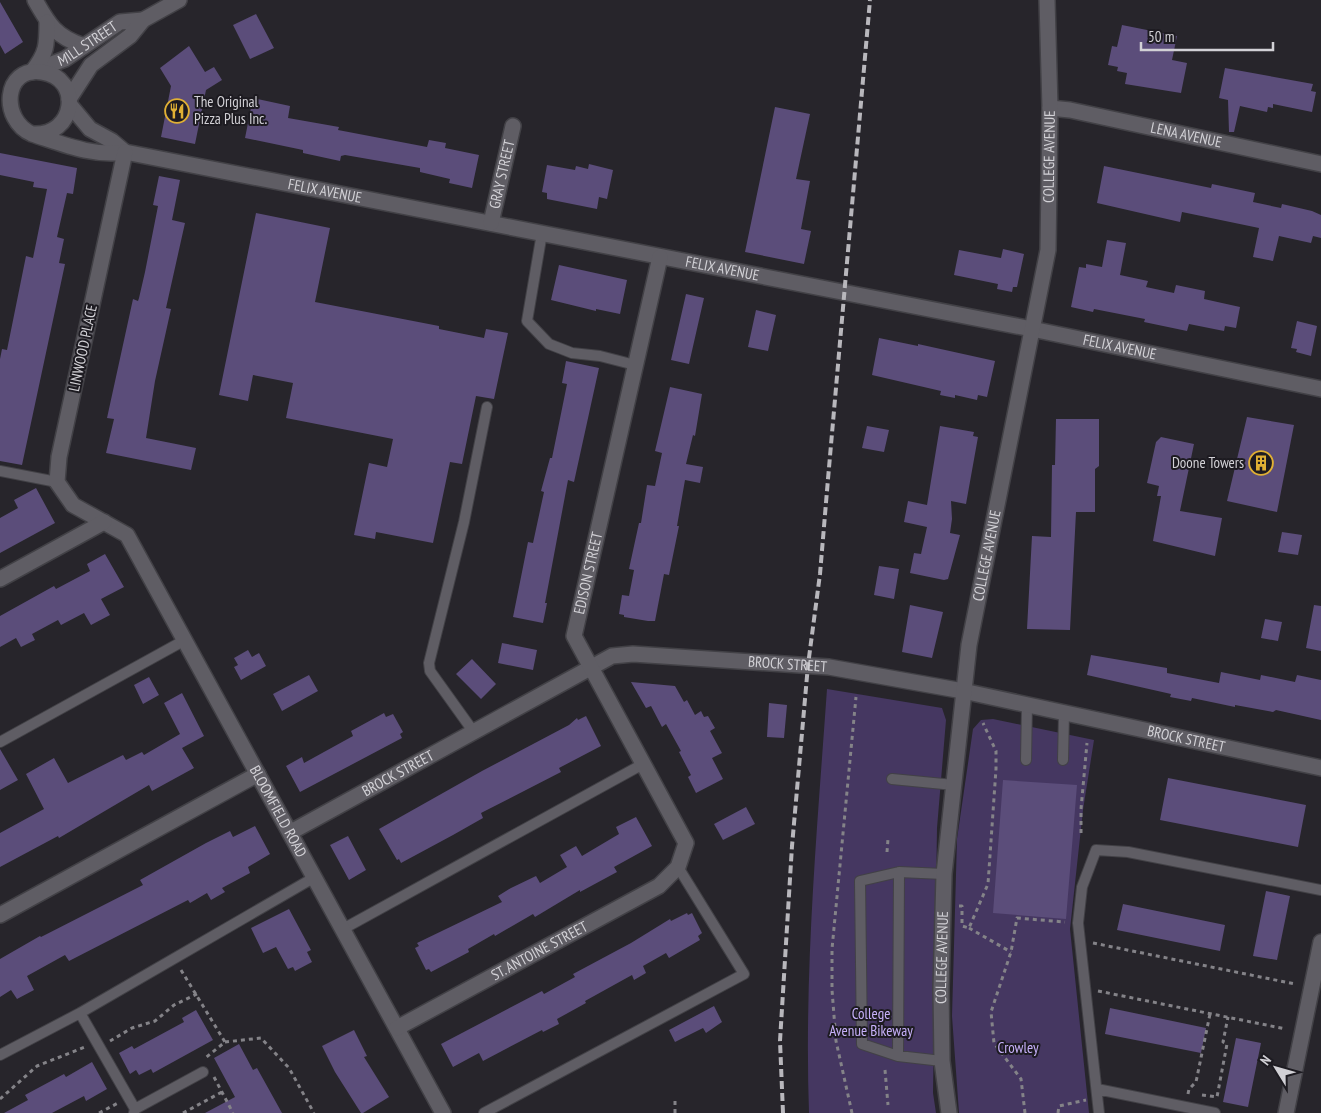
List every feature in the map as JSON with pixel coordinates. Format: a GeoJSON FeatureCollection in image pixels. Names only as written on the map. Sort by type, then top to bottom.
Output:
{"type":"FeatureCollection","features":[{"type":"Feature","properties":{"kind":"street"},"geometry":{"type":"LineString","coordinates":[[35,0],[48,22],[66,40],[84,46]]}},
{"type":"Feature","properties":{"kind":"street","name":"MILL STREET"},"geometry":{"type":"LineString","coordinates":[[70,102],[91,65],[130,36],[143,20],[179,0]]}},
{"type":"Feature","properties":{"kind":"street","name":"COLLEGE AVENUE"},"geometry":{"type":"LineString","coordinates":[[948,1113],[942,1061],[941,989],[944,874],[969,645],[1048,250],[1050,108],[1046,0]]}},
{"type":"Feature","properties":{"kind":"street","name":"MILL STREET"},"geometry":{"type":"LineString","coordinates":[[0,87],[26,74],[65,60],[120,22],[143,20]]}},
{"type":"Feature","properties":{"kind":"street"},"geometry":{"type":"LineString","coordinates":[[26,74],[49,73],[57,77],[63,83],[70,102],[68,113],[60,126],[47,133],[32,134],[6,121],[8,114],[7,97],[14,82],[42,60],[47,48],[48,22]]}},
{"type":"Feature","properties":{"kind":"street","name":"FELIX AVENUE"},"geometry":{"type":"LineString","coordinates":[[70,102],[90,129],[112,141],[126,152]]}},
{"type":"Feature","properties":{"kind":"street","name":"LENA AVENUE"},"geometry":{"type":"LineString","coordinates":[[1050,108],[1070,110],[1321,164]]}},
{"type":"Feature","properties":{"kind":"street","name":"GRAY STREET"},"geometry":{"type":"LineString","coordinates":[[491,223],[513,126]]}},
{"type":"Feature","properties":{"kind":"street","name":"FELIX AVENUE"},"geometry":{"type":"LineString","coordinates":[[32,134],[82,150],[108,155],[126,152],[1032,329],[1321,389]]}},
{"type":"Feature","properties":{"kind":"street","name":"LINWOOD PLACE"},"geometry":{"type":"LineString","coordinates":[[58,482],[59,457],[126,152]]}},
{"type":"Feature","properties":{"kind":"street","name":"EDISON STREET"},"geometry":{"type":"LineString","coordinates":[[660,257],[574,636],[686,843],[678,867]]}},
{"type":"Feature","properties":{"kind":"street"},"geometry":{"type":"LineString","coordinates":[[58,482],[73,505],[104,522]]}},
{"type":"Feature","properties":{"kind":"street"},"geometry":{"type":"LineString","coordinates":[[0,579],[104,522]]}},
{"type":"Feature","properties":{"kind":"street","name":"BLOOMFIELD ROAD"},"geometry":{"type":"LineString","coordinates":[[104,522],[127,535],[443,1113]]}},
{"type":"Feature","properties":{"kind":"street","name":"BROCK STREET"},"geometry":{"type":"LineString","coordinates":[[291,832],[612,656],[633,654],[829,667],[1027,705],[1321,768]]}},
{"type":"Feature","properties":{"kind":"street"},"geometry":{"type":"LineString","coordinates":[[0,915],[258,774]]}},
{"type":"Feature","properties":{"kind":"street","name":"ST. ANTOINE STREET"},"geometry":{"type":"LineString","coordinates":[[397,1028],[659,886],[678,867]]}},
{"type":"Feature","properties":{"kind":"street"},"geometry":{"type":"LineString","coordinates":[[1286,1113],[1321,942]]}},
{"type":"Feature","properties":{"kind":"lane"},"geometry":{"type":"LineString","coordinates":[[542,233],[527,321],[548,344],[572,353],[600,356],[635,365]]}},
{"type":"Feature","properties":{"kind":"lane"},"geometry":{"type":"LineString","coordinates":[[473,731],[430,671],[429,663],[464,522],[487,407]]}},
{"type":"Feature","properties":{"kind":"lane"},"geometry":{"type":"LineString","coordinates":[[0,471],[58,482]]}},
{"type":"Feature","properties":{"kind":"lane"},"geometry":{"type":"LineString","coordinates":[[0,742],[185,640]]}},
{"type":"Feature","properties":{"kind":"lane"},"geometry":{"type":"LineString","coordinates":[[1026,760],[1027,705]]}},
{"type":"Feature","properties":{"kind":"lane"},"geometry":{"type":"LineString","coordinates":[[1063,760],[1064,713]]}},
{"type":"Feature","properties":{"kind":"lane"},"geometry":{"type":"LineString","coordinates":[[344,929],[643,764]]}},
{"type":"Feature","properties":{"kind":"lane"},"geometry":{"type":"LineString","coordinates":[[892,779],[954,785]]}},
{"type":"Feature","properties":{"kind":"lane"},"geometry":{"type":"LineString","coordinates":[[1100,1113],[1078,923],[1082,887],[1096,850],[1128,852],[1321,890]]}},
{"type":"Feature","properties":{"kind":"lane"},"geometry":{"type":"LineString","coordinates":[[484,1113],[744,974],[678,867]]}},
{"type":"Feature","properties":{"kind":"lane"},"geometry":{"type":"LineString","coordinates":[[942,1061],[898,1056],[862,1044],[860,881],[899,872],[944,874]]}},
{"type":"Feature","properties":{"kind":"lane"},"geometry":{"type":"LineString","coordinates":[[898,1056],[899,872]]}},
{"type":"Feature","properties":{"kind":"lane"},"geometry":{"type":"LineString","coordinates":[[0,1055],[80,1013],[315,877]]}},
{"type":"Feature","properties":{"kind":"lane"},"geometry":{"type":"LineString","coordinates":[[80,1013],[134,1111],[208,1071]]}},
{"type":"Feature","properties":{"kind":"lane"},"geometry":{"type":"LineString","coordinates":[[1097,1089],[1214,1113]]}},
{"type":"Feature","properties":{"kind":"path"},"geometry":{"type":"LineString","coordinates":[[852,1113],[836,1041],[832,990],[832,958],[856,698]]}},
{"type":"Feature","properties":{"kind":"path"},"geometry":{"type":"LineString","coordinates":[[969,928],[988,884],[994,798],[996,751],[983,723]]}},
{"type":"Feature","properties":{"kind":"path"},"geometry":{"type":"LineString","coordinates":[[1081,833],[1081,809],[1088,743]]}},
{"type":"Feature","properties":{"kind":"path"},"geometry":{"type":"LineString","coordinates":[[887,852],[888,839]]}},
{"type":"Feature","properties":{"kind":"path"},"geometry":{"type":"LineString","coordinates":[[956,906],[962,906],[962,926],[969,928],[1011,952]]}},
{"type":"Feature","properties":{"kind":"path"},"geometry":{"type":"LineString","coordinates":[[1025,1113],[1021,1079],[994,1043],[991,1012],[1011,952],[1017,918],[1069,922]]}},
{"type":"Feature","properties":{"kind":"path"},"geometry":{"type":"LineString","coordinates":[[1080,941],[1295,984]]}},
{"type":"Feature","properties":{"kind":"path"},"geometry":{"type":"LineString","coordinates":[[174,958],[225,1042]]}},
{"type":"Feature","properties":{"kind":"path"},"geometry":{"type":"LineString","coordinates":[[1085,988],[1286,1029]]}},
{"type":"Feature","properties":{"kind":"path"},"geometry":{"type":"LineString","coordinates":[[107,1043],[132,1028],[155,1020],[174,1005],[197,994]]}},
{"type":"Feature","properties":{"kind":"path"},"geometry":{"type":"LineString","coordinates":[[1186,1107],[1189,1092],[1196,1082],[1210,1014]]}},
{"type":"Feature","properties":{"kind":"path"},"geometry":{"type":"LineString","coordinates":[[1189,1092],[1217,1097],[1228,1044],[1223,1042],[1228,1017]]}},
{"type":"Feature","properties":{"kind":"path"},"geometry":{"type":"LineString","coordinates":[[196,1063],[225,1042],[261,1038],[289,1068],[314,1113]]}},
{"type":"Feature","properties":{"kind":"path"},"geometry":{"type":"LineString","coordinates":[[0,1099],[37,1066],[86,1047]]}},
{"type":"Feature","properties":{"kind":"path"},"geometry":{"type":"LineString","coordinates":[[204,1058],[208,1071],[233,1113]]}},
{"type":"Feature","properties":{"kind":"path"},"geometry":{"type":"LineString","coordinates":[[885,1070],[888,1105]]}},
{"type":"Feature","properties":{"kind":"path"},"geometry":{"type":"LineString","coordinates":[[183,1113],[222,1092]]}},
{"type":"Feature","properties":{"kind":"path"},"geometry":{"type":"LineString","coordinates":[[675,1113],[676,1099]]}},
{"type":"Feature","properties":{"kind":"path"},"geometry":{"type":"LineString","coordinates":[[1058,1113],[1058,1106],[1086,1100]]}},
{"type":"Feature","properties":{"kind":"green space","name":"College Avenue Bikeway"},"geometry":{"type":"Polygon","coordinates":[[[827,689],[942,708],[946,720],[937,828],[933,1093],[936,1113],[809,1113],[808,1007],[810,954],[827,689]]]}},
{"type":"Feature","properties":{"kind":"green space","name":"Crowley"},"geometry":{"type":"Polygon","coordinates":[[[993,719],[1094,740],[1083,810],[1070,929],[1089,1113],[959,1113],[952,1016],[957,839],[973,729],[981,720],[993,719]]]}},
{"type":"Feature","properties":{"kind":"building"},"geometry":{"type":"Polygon","coordinates":[[[0,2],[23,42],[5,54],[0,45],[0,2]]]}},
{"type":"Feature","properties":{"kind":"building"},"geometry":{"type":"Polygon","coordinates":[[[256,14],[274,48],[250,59],[233,25],[256,14]]]}},
{"type":"Feature","properties":{"kind":"building"},"geometry":{"type":"Polygon","coordinates":[[[1122,25],[1177,36],[1172,60],[1187,63],[1181,93],[1125,84],[1127,73],[1117,71],[1118,67],[1108,65],[1112,46],[1117,47],[1122,25]]]}},
{"type":"Feature","properties":{"kind":"building"},"geometry":{"type":"Polygon","coordinates":[[[189,46],[205,72],[214,67],[222,80],[206,90],[195,144],[161,137],[171,86],[160,68],[189,46]]]}},
{"type":"Feature","properties":{"kind":"building"},"geometry":{"type":"Polygon","coordinates":[[[1225,68],[1313,84],[1311,91],[1316,92],[1312,112],[1273,104],[1273,108],[1268,107],[1267,112],[1240,106],[1234,132],[1229,132],[1228,100],[1219,98],[1225,68]]]}},
{"type":"Feature","properties":{"kind":"building"},"geometry":{"type":"Polygon","coordinates":[[[253,98],[290,106],[288,118],[339,127],[338,130],[427,147],[429,140],[446,143],[445,148],[479,155],[472,188],[449,183],[450,179],[420,172],[420,168],[345,155],[341,156],[340,161],[303,153],[303,150],[245,138],[253,98]]]}},
{"type":"Feature","properties":{"kind":"building"},"geometry":{"type":"Polygon","coordinates":[[[775,107],[810,114],[796,179],[810,181],[801,229],[811,231],[804,264],[745,252],[775,107]]]}},
{"type":"Feature","properties":{"kind":"building"},"geometry":{"type":"Polygon","coordinates":[[[0,153],[77,168],[73,194],[67,193],[57,237],[64,239],[59,263],[65,264],[22,465],[0,461],[0,359],[2,349],[7,350],[26,256],[33,258],[47,189],[33,187],[34,182],[0,175],[0,153]]]}},
{"type":"Feature","properties":{"kind":"building"},"geometry":{"type":"Polygon","coordinates":[[[589,164],[613,170],[607,199],[599,197],[597,209],[547,199],[547,193],[542,192],[547,165],[575,170],[576,166],[588,169],[589,164]]]}},
{"type":"Feature","properties":{"kind":"building"},"geometry":{"type":"Polygon","coordinates":[[[1104,166],[1211,188],[1212,184],[1255,193],[1253,202],[1281,208],[1282,204],[1312,211],[1321,215],[1321,238],[1313,236],[1311,243],[1279,236],[1273,261],[1253,257],[1259,228],[1182,212],[1180,222],[1097,203],[1104,166]]]}},
{"type":"Feature","properties":{"kind":"building"},"geometry":{"type":"Polygon","coordinates":[[[159,176],[180,180],[172,220],[185,223],[166,308],[171,309],[155,381],[146,438],[196,448],[191,470],[106,453],[114,419],[107,418],[133,299],[138,301],[145,272],[158,206],[153,205],[159,176]]]}},
{"type":"Feature","properties":{"kind":"building"},"geometry":{"type":"Polygon","coordinates":[[[256,213],[330,228],[315,302],[439,326],[439,329],[484,338],[486,329],[508,333],[494,399],[476,396],[462,464],[450,462],[433,543],[376,532],[375,539],[354,535],[369,463],[387,467],[393,439],[286,418],[293,383],[253,375],[248,401],[219,395],[256,213]]]}},
{"type":"Feature","properties":{"kind":"building"},"geometry":{"type":"Polygon","coordinates":[[[1107,240],[1126,243],[1120,275],[1148,281],[1146,287],[1174,293],[1176,285],[1205,291],[1204,299],[1240,307],[1236,328],[1225,326],[1224,331],[1189,324],[1187,331],[1144,322],[1145,319],[1094,309],[1093,312],[1071,307],[1079,267],[1086,268],[1086,264],[1102,267],[1107,240]]]}},
{"type":"Feature","properties":{"kind":"building"},"geometry":{"type":"Polygon","coordinates":[[[1003,249],[1024,254],[1017,287],[1013,287],[1012,292],[997,289],[998,284],[954,275],[959,250],[1001,258],[1003,249]]]}},
{"type":"Feature","properties":{"kind":"building"},"geometry":{"type":"Polygon","coordinates":[[[559,265],[627,280],[620,314],[596,309],[596,311],[551,300],[559,265]]]}},
{"type":"Feature","properties":{"kind":"building"},"geometry":{"type":"Polygon","coordinates":[[[686,294],[704,298],[689,364],[671,360],[686,294]]]}},
{"type":"Feature","properties":{"kind":"building"},"geometry":{"type":"Polygon","coordinates":[[[756,310],[776,315],[768,351],[748,347],[756,310]]]}},
{"type":"Feature","properties":{"kind":"building"},"geometry":{"type":"Polygon","coordinates":[[[1297,321],[1317,326],[1311,356],[1296,352],[1297,349],[1291,348],[1297,321]]]}},
{"type":"Feature","properties":{"kind":"building"},"geometry":{"type":"Polygon","coordinates":[[[879,338],[918,346],[918,344],[995,361],[987,397],[978,395],[977,400],[955,395],[955,398],[940,395],[941,391],[872,375],[879,338]]]}},
{"type":"Feature","properties":{"kind":"building"},"geometry":{"type":"Polygon","coordinates":[[[566,361],[599,368],[574,482],[568,480],[543,623],[513,617],[528,542],[533,543],[544,492],[541,491],[550,458],[552,458],[567,384],[562,383],[566,361]]]}},
{"type":"Feature","properties":{"kind":"building"},"geometry":{"type":"Polygon","coordinates":[[[670,387],[702,394],[695,436],[693,435],[686,464],[703,467],[700,483],[685,480],[677,526],[679,526],[669,575],[664,574],[655,621],[648,621],[624,617],[624,615],[619,614],[622,595],[629,596],[634,570],[629,569],[639,523],[641,523],[647,485],[655,486],[662,453],[655,451],[670,387]]]}},
{"type":"Feature","properties":{"kind":"building","name":"Doone Towers"},"geometry":{"type":"Polygon","coordinates":[[[1247,417],[1294,425],[1277,512],[1227,501],[1247,417]]]}},
{"type":"Feature","properties":{"kind":"building"},"geometry":{"type":"Polygon","coordinates":[[[1056,419],[1099,419],[1099,466],[1095,469],[1095,512],[1076,512],[1070,630],[1027,629],[1032,536],[1051,537],[1052,465],[1055,465],[1056,419]]]}},
{"type":"Feature","properties":{"kind":"building"},"geometry":{"type":"Polygon","coordinates":[[[867,426],[889,430],[884,452],[862,448],[867,426]]]}},
{"type":"Feature","properties":{"kind":"building"},"geometry":{"type":"Polygon","coordinates":[[[940,426],[974,432],[973,436],[978,437],[966,504],[951,501],[952,519],[950,533],[960,535],[948,579],[944,580],[910,573],[914,553],[921,554],[927,527],[904,522],[908,501],[927,505],[940,426]]]}},
{"type":"Feature","properties":{"kind":"building"},"geometry":{"type":"Polygon","coordinates":[[[1161,437],[1194,444],[1180,511],[1222,518],[1215,556],[1153,541],[1161,496],[1157,496],[1159,486],[1147,483],[1156,442],[1161,437]]]}},
{"type":"Feature","properties":{"kind":"building"},"geometry":{"type":"Polygon","coordinates":[[[36,488],[55,523],[0,553],[0,518],[18,508],[14,500],[36,488]]]}},
{"type":"Feature","properties":{"kind":"building"},"geometry":{"type":"Polygon","coordinates":[[[1282,532],[1302,535],[1298,555],[1278,552],[1282,532]]]}},
{"type":"Feature","properties":{"kind":"building"},"geometry":{"type":"Polygon","coordinates":[[[105,554],[124,587],[101,599],[110,615],[91,625],[84,613],[61,625],[58,620],[32,634],[35,640],[21,647],[16,638],[0,647],[0,616],[54,586],[56,589],[90,571],[87,564],[105,554]]]}},
{"type":"Feature","properties":{"kind":"building"},"geometry":{"type":"Polygon","coordinates":[[[879,566],[899,569],[894,599],[874,595],[879,566]]]}},
{"type":"Feature","properties":{"kind":"building"},"geometry":{"type":"Polygon","coordinates":[[[910,605],[943,612],[932,658],[902,652],[910,605]]]}},
{"type":"Feature","properties":{"kind":"building"},"geometry":{"type":"Polygon","coordinates":[[[1314,605],[1321,606],[1321,651],[1306,648],[1314,605]]]}},
{"type":"Feature","properties":{"kind":"building"},"geometry":{"type":"Polygon","coordinates":[[[1265,619],[1282,622],[1278,641],[1261,638],[1265,619]]]}},
{"type":"Feature","properties":{"kind":"building"},"geometry":{"type":"Polygon","coordinates":[[[502,643],[537,650],[533,670],[498,663],[502,643]]]}},
{"type":"Feature","properties":{"kind":"building"},"geometry":{"type":"Polygon","coordinates":[[[248,650],[252,657],[259,653],[266,666],[241,680],[234,667],[238,665],[234,658],[248,650]]]}},
{"type":"Feature","properties":{"kind":"building"},"geometry":{"type":"Polygon","coordinates":[[[1091,655],[1167,668],[1167,673],[1219,683],[1221,672],[1260,680],[1261,675],[1295,682],[1297,675],[1321,680],[1321,720],[1276,710],[1273,712],[1235,705],[1235,707],[1192,698],[1191,701],[1170,697],[1171,694],[1087,675],[1091,655]]]}},
{"type":"Feature","properties":{"kind":"building"},"geometry":{"type":"Polygon","coordinates":[[[472,659],[496,684],[481,699],[456,674],[472,659]]]}},
{"type":"Feature","properties":{"kind":"building"},"geometry":{"type":"Polygon","coordinates":[[[309,675],[318,691],[282,711],[273,694],[309,675]]]}},
{"type":"Feature","properties":{"kind":"building"},"geometry":{"type":"Polygon","coordinates":[[[149,677],[159,695],[143,704],[134,685],[149,677]]]}},
{"type":"Feature","properties":{"kind":"building"},"geometry":{"type":"Polygon","coordinates":[[[631,682],[675,686],[684,702],[687,700],[695,715],[701,711],[704,717],[708,716],[715,728],[710,731],[722,753],[712,758],[723,779],[696,793],[688,777],[691,775],[679,752],[681,751],[666,724],[662,727],[651,706],[646,708],[631,682]]]}},
{"type":"Feature","properties":{"kind":"building"},"geometry":{"type":"Polygon","coordinates":[[[182,693],[204,736],[182,748],[194,768],[152,791],[149,785],[59,838],[58,836],[0,867],[0,833],[44,809],[26,774],[54,758],[68,783],[123,755],[126,760],[142,752],[144,755],[180,734],[164,703],[182,693]]]}},
{"type":"Feature","properties":{"kind":"building"},"geometry":{"type":"Polygon","coordinates":[[[769,703],[787,705],[784,738],[767,737],[769,703]]]}},
{"type":"Feature","properties":{"kind":"building"},"geometry":{"type":"Polygon","coordinates":[[[384,713],[386,717],[393,714],[403,732],[400,734],[402,738],[300,792],[286,766],[302,757],[304,763],[353,736],[351,731],[384,713]]]}},
{"type":"Feature","properties":{"kind":"building"},"geometry":{"type":"Polygon","coordinates":[[[586,716],[601,746],[559,768],[561,772],[481,813],[483,818],[453,835],[401,863],[399,859],[397,860],[379,829],[569,725],[577,718],[578,720],[586,716]]]}},
{"type":"Feature","properties":{"kind":"building"},"geometry":{"type":"Polygon","coordinates":[[[0,749],[18,780],[0,790],[0,749]]]}},
{"type":"Feature","properties":{"kind":"building"},"geometry":{"type":"Polygon","coordinates":[[[1168,778],[1306,805],[1298,847],[1160,820],[1168,778]]]}},
{"type":"Feature","properties":{"kind":"building"},"geometry":{"type":"Polygon","coordinates":[[[1003,780],[1077,785],[1066,919],[993,913],[1003,780]]]}},
{"type":"Feature","properties":{"kind":"building"},"geometry":{"type":"Polygon","coordinates":[[[746,807],[755,824],[723,840],[714,824],[746,807]]]}},
{"type":"Feature","properties":{"kind":"building"},"geometry":{"type":"Polygon","coordinates":[[[636,817],[652,846],[614,867],[617,872],[580,892],[580,890],[535,917],[533,914],[495,936],[494,934],[468,949],[469,952],[431,972],[429,969],[426,970],[415,948],[419,946],[417,943],[502,902],[498,896],[511,888],[536,876],[540,883],[567,867],[560,855],[576,846],[582,856],[619,834],[616,827],[636,817]]]}},
{"type":"Feature","properties":{"kind":"building"},"geometry":{"type":"Polygon","coordinates":[[[255,826],[270,854],[248,867],[250,873],[222,888],[225,892],[211,900],[207,893],[190,903],[188,900],[69,961],[65,955],[27,976],[34,990],[17,999],[11,990],[0,997],[0,959],[40,936],[143,885],[140,880],[206,843],[230,831],[233,837],[255,826]]]}},
{"type":"Feature","properties":{"kind":"building"},"geometry":{"type":"Polygon","coordinates":[[[348,836],[366,870],[349,880],[330,845],[348,836]]]}},
{"type":"Feature","properties":{"kind":"building"},"geometry":{"type":"Polygon","coordinates":[[[1266,891],[1290,896],[1277,960],[1253,956],[1266,891]]]}},
{"type":"Feature","properties":{"kind":"building"},"geometry":{"type":"Polygon","coordinates":[[[1123,904],[1225,925],[1220,951],[1117,930],[1123,904]]]}},
{"type":"Feature","properties":{"kind":"building"},"geometry":{"type":"Polygon","coordinates":[[[289,909],[311,950],[307,952],[312,962],[295,971],[293,967],[288,969],[276,947],[263,953],[251,928],[289,909]]]}},
{"type":"Feature","properties":{"kind":"building"},"geometry":{"type":"Polygon","coordinates":[[[687,913],[688,915],[692,913],[702,933],[698,936],[700,940],[669,958],[666,953],[643,966],[646,973],[634,980],[632,975],[585,1001],[586,1003],[557,1019],[559,1024],[543,1032],[542,1030],[483,1061],[479,1053],[453,1067],[441,1044],[542,991],[544,994],[575,977],[573,974],[631,943],[670,919],[671,921],[687,913]]]}},
{"type":"Feature","properties":{"kind":"building"},"geometry":{"type":"Polygon","coordinates":[[[714,1006],[722,1022],[706,1033],[703,1028],[675,1042],[669,1030],[714,1006]]]}},
{"type":"Feature","properties":{"kind":"building"},"geometry":{"type":"Polygon","coordinates":[[[1110,1008],[1206,1028],[1201,1053],[1105,1034],[1110,1008]]]}},
{"type":"Feature","properties":{"kind":"building"},"geometry":{"type":"Polygon","coordinates":[[[196,1010],[213,1040],[153,1073],[151,1069],[139,1075],[136,1070],[130,1074],[119,1053],[132,1046],[134,1049],[184,1022],[182,1018],[196,1010]]]}},
{"type":"Feature","properties":{"kind":"building"},"geometry":{"type":"Polygon","coordinates":[[[354,1030],[367,1056],[364,1057],[389,1097],[363,1113],[361,1113],[335,1072],[322,1046],[354,1030]]]}},
{"type":"Feature","properties":{"kind":"building"},"geometry":{"type":"Polygon","coordinates":[[[1236,1038],[1261,1043],[1248,1107],[1223,1102],[1236,1038]]]}},
{"type":"Feature","properties":{"kind":"building"},"geometry":{"type":"Polygon","coordinates":[[[239,1044],[253,1070],[257,1068],[282,1113],[205,1113],[235,1097],[214,1058],[239,1044]]]}},
{"type":"Feature","properties":{"kind":"building"},"geometry":{"type":"Polygon","coordinates":[[[92,1062],[107,1089],[86,1101],[84,1096],[52,1113],[4,1113],[28,1100],[25,1095],[64,1074],[66,1077],[92,1062]]]}},
{"type":"Feature","properties":{"kind":"railway"},"geometry":{"type":"LineString","coordinates":[[783,1113],[780,1041],[792,846],[808,665],[820,574],[870,0]]}},
{"type":"Feature","properties":{"kind":"place","name":"The Original Pizza Plus Inc."},"geometry":{"type":"Point","coordinates":[177,111]}},
{"type":"Feature","properties":{"kind":"place","name":"Doone Towers"},"geometry":{"type":"Point","coordinates":[1261,463]}}]}
